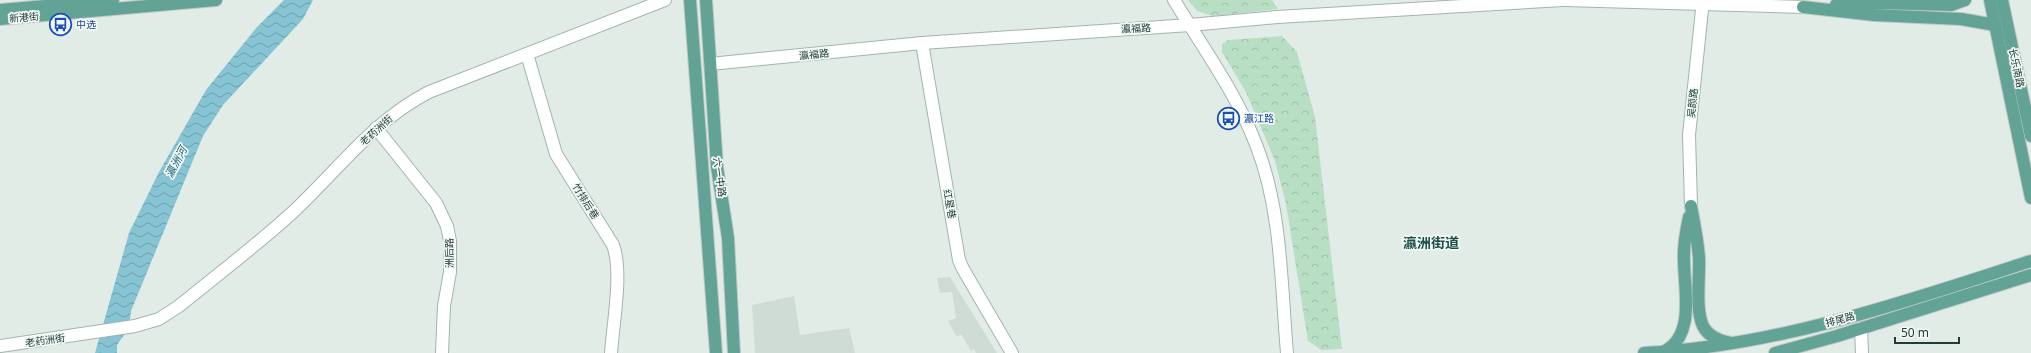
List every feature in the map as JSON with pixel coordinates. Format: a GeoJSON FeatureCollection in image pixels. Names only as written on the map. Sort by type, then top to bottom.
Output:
{"type":"FeatureCollection","features":[{"type":"Feature","properties":{"kind":"main road","name":"新港街"},"geometry":{"type":"LineString","coordinates":[[0,10],[113,0]]}},
{"type":"Feature","properties":{"kind":"main road","name":"新港街"},"geometry":{"type":"LineString","coordinates":[[0,20],[216,0]]}},
{"type":"Feature","properties":{"kind":"main road","name":"六一中路"},"geometry":{"type":"LineString","coordinates":[[690,0],[716,353]]}},
{"type":"Feature","properties":{"kind":"main road","name":"六一中路"},"geometry":{"type":"LineString","coordinates":[[706,0],[717,167],[728,238],[734,353]]}},
{"type":"Feature","properties":{"kind":"main road"},"geometry":{"type":"LineString","coordinates":[[1803,7],[1879,3],[1951,5],[1965,0]]}},
{"type":"Feature","properties":{"kind":"main road"},"geometry":{"type":"LineString","coordinates":[[1990,0],[2031,198]]}},
{"type":"Feature","properties":{"kind":"main road","name":"长乐南路"},"geometry":{"type":"LineString","coordinates":[[2002,0],[2031,136]]}},
{"type":"Feature","properties":{"kind":"main road"},"geometry":{"type":"LineString","coordinates":[[1803,7],[1874,15],[1961,19],[1995,26]]}},
{"type":"Feature","properties":{"kind":"main road"},"geometry":{"type":"LineString","coordinates":[[1662,352],[1676,344],[1681,334],[1685,315],[1684,256],[1691,206]]}},
{"type":"Feature","properties":{"kind":"main road"},"geometry":{"type":"LineString","coordinates":[[1691,206],[1698,252],[1700,313],[1705,329],[1718,339],[1734,343]]}},
{"type":"Feature","properties":{"kind":"main road","name":"排尾路"},"geometry":{"type":"LineString","coordinates":[[1644,353],[1734,343],[1777,336],[1922,297],[2031,261]]}},
{"type":"Feature","properties":{"kind":"main road","name":"排尾路"},"geometry":{"type":"LineString","coordinates":[[1775,353],[2031,275]]}},
{"type":"Feature","properties":{"kind":"main road"},"geometry":{"type":"LineString","coordinates":[[1685,294],[1686,299],[1691,302],[1694,302],[1699,294]]}},
{"type":"Feature","properties":{"kind":"street","name":"老药洲街"},"geometry":{"type":"LineString","coordinates":[[0,346],[129,328],[153,322],[175,309],[292,213],[376,128],[398,110],[429,92],[665,0]]}},
{"type":"Feature","properties":{"kind":"street"},"geometry":{"type":"LineString","coordinates":[[1174,0],[1234,99],[1253,136],[1265,170],[1273,209],[1287,353]]}},
{"type":"Feature","properties":{"kind":"street","name":"瀛福路"},"geometry":{"type":"LineString","coordinates":[[710,64],[922,43],[1190,26],[1284,17],[1564,0],[1703,2],[1803,7]]}},
{"type":"Feature","properties":{"kind":"street","name":"吴颜路"},"geometry":{"type":"LineString","coordinates":[[1691,206],[1689,135],[1703,2]]}},
{"type":"Feature","properties":{"kind":"street","name":"红星巷"},"geometry":{"type":"LineString","coordinates":[[922,43],[959,260],[1012,353]]}},
{"type":"Feature","properties":{"kind":"street","name":"竹排后巷"},"geometry":{"type":"LineString","coordinates":[[527,54],[556,154],[614,245],[617,253],[618,271],[611,353]]}},
{"type":"Feature","properties":{"kind":"street","name":"洲后路"},"geometry":{"type":"LineString","coordinates":[[376,128],[436,203],[447,226],[450,241],[450,272],[444,306],[442,353]]}},
{"type":"Feature","properties":{"kind":"street"},"geometry":{"type":"LineString","coordinates":[[1861,328],[1862,353]]}},
{"type":"Feature","properties":{"kind":"shaded area"},"geometry":{"type":"Polygon","coordinates":[[[950,277],[997,353],[976,353],[974,349],[971,351],[961,334],[957,337],[948,321],[956,318],[952,292],[940,293],[937,278],[950,277]]]}},
{"type":"Feature","properties":{"kind":"shaded area"},"geometry":{"type":"Polygon","coordinates":[[[794,296],[800,335],[849,328],[855,353],[755,353],[752,305],[794,296]]]}},
{"type":"Feature","properties":{"kind":"green space"},"geometry":{"type":"Polygon","coordinates":[[[1188,0],[1272,0],[1278,9],[1213,16],[1197,11],[1188,0]]]}},
{"type":"Feature","properties":{"kind":"green space"},"geometry":{"type":"Polygon","coordinates":[[[1282,36],[1297,52],[1315,117],[1342,349],[1321,350],[1308,341],[1286,204],[1275,161],[1246,92],[1222,52],[1222,44],[1228,40],[1282,36]]]}},
{"type":"Feature","properties":{"kind":"water","name":"瀛洲河"},"geometry":{"type":"Polygon","coordinates":[[[284,0],[313,0],[303,19],[223,105],[203,136],[131,311],[129,328],[117,345],[117,353],[95,353],[129,233],[159,172],[206,90],[257,27],[284,0]]]}},
{"type":"Feature","properties":{"kind":"place","name":"中选"},"geometry":{"type":"Point","coordinates":[60,24]}},
{"type":"Feature","properties":{"kind":"place","name":"瀛江路"},"geometry":{"type":"Point","coordinates":[1229,118]}},
{"type":"Feature","properties":{"kind":"district","name":"瀛洲街道"},"geometry":{"type":"Point","coordinates":[1431,243]}}]}
